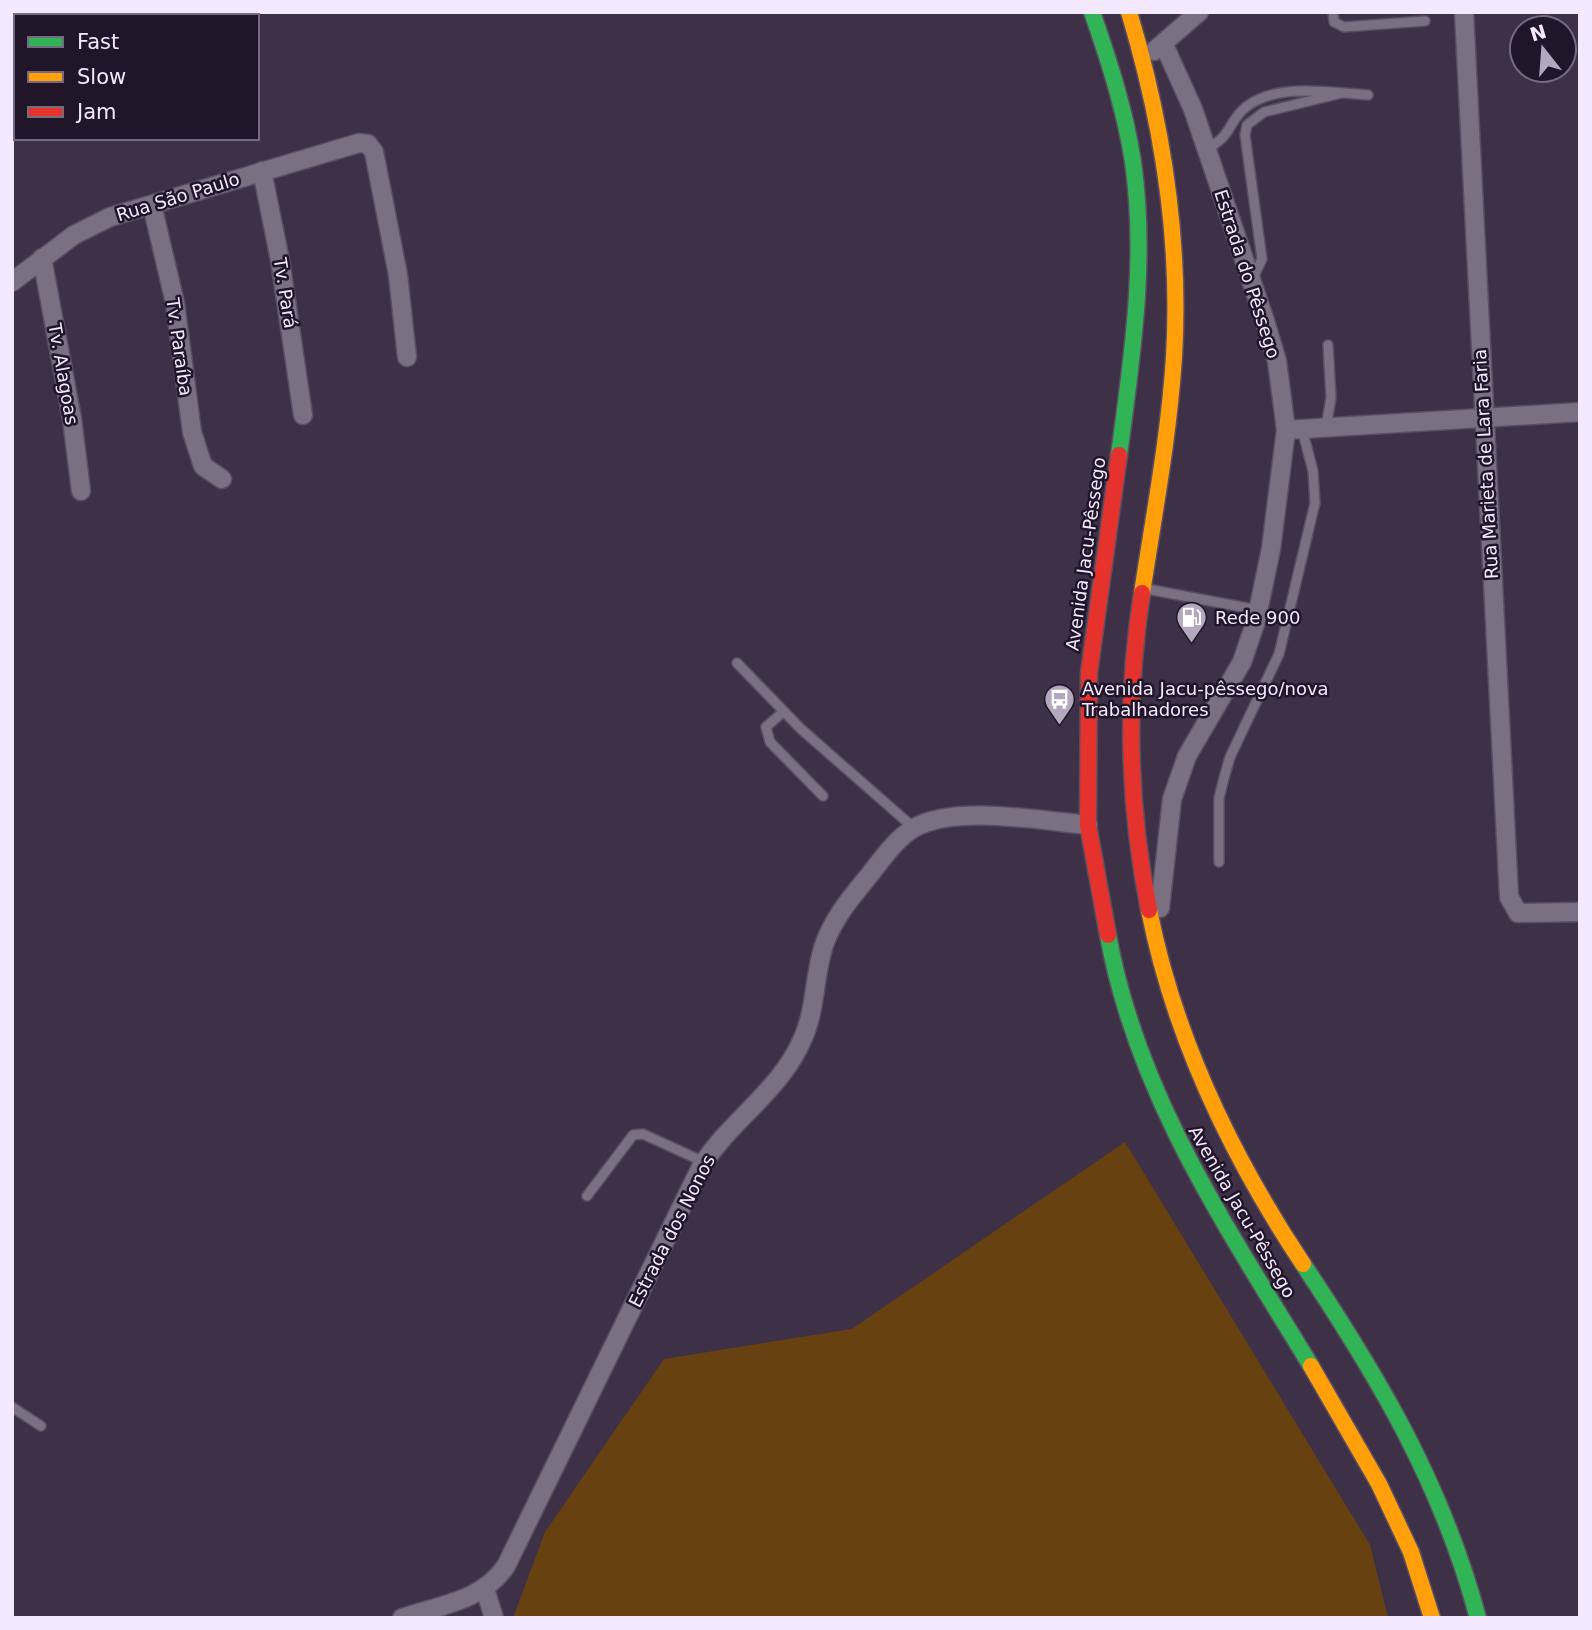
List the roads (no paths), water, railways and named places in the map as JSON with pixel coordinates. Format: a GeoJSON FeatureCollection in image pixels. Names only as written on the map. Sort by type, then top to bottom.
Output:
{"type":"FeatureCollection","features":[{"type":"Feature","properties":{"kind":"highway","name":"Avenida Jacu-Pêssego"},"geometry":{"type":"LineString","coordinates":[[1092,12],[1114,75],[1133,162],[1138,239],[1137,324],[1125,428],[1098,589],[1089,673],[1088,825],[1113,964],[1132,1030],[1160,1104],[1195,1176],[1335,1405],[1379,1484],[1411,1552],[1432,1618]]}},
{"type":"Feature","properties":{"kind":"highway","name":"Avenida Jacu-Pêssego"},"geometry":{"type":"LineString","coordinates":[[1129,12],[1144,57],[1160,125],[1173,213],[1175,318],[1165,447],[1142,588],[1131,689],[1131,756],[1136,833],[1159,951],[1198,1068],[1226,1132],[1275,1221],[1376,1376],[1420,1460],[1451,1529],[1478,1618]]}},
{"type":"Feature","properties":{"kind":"street"},"geometry":{"type":"LineString","coordinates":[[1144,57],[1164,45],[1199,12]]}},
{"type":"Feature","properties":{"kind":"street","name":"Rua Marieta de Lara Faria"},"geometry":{"type":"LineString","coordinates":[[1464,12],[1510,897],[1518,913],[1580,912]]}},
{"type":"Feature","properties":{"kind":"street","name":"Estrada do Pêssego"},"geometry":{"type":"LineString","coordinates":[[1159,951],[1160,892],[1172,799],[1188,756],[1242,662],[1258,610],[1294,429],[1277,361],[1206,149],[1183,84],[1164,45]]}},
{"type":"Feature","properties":{"kind":"street","name":"Rua São Paulo"},"geometry":{"type":"LineString","coordinates":[[12,282],[74,234],[110,217],[359,143],[368,144],[374,152],[398,275],[407,357]]}},
{"type":"Feature","properties":{"kind":"street","name":"Tv. Pará"},"geometry":{"type":"LineString","coordinates":[[262,171],[281,260],[303,415]]}},
{"type":"Feature","properties":{"kind":"street","name":"Tv. Paraíba"},"geometry":{"type":"LineString","coordinates":[[152,205],[175,303],[192,432],[204,466],[222,480]]}},
{"type":"Feature","properties":{"kind":"street","name":"Tv. Alagoas"},"geometry":{"type":"LineString","coordinates":[[42,258],[72,419],[81,491]]}},
{"type":"Feature","properties":{"kind":"street"},"geometry":{"type":"LineString","coordinates":[[1294,429],[1580,412]]}},
{"type":"Feature","properties":{"kind":"street","name":"Estrada dos Nonos"},"geometry":{"type":"LineString","coordinates":[[485,1589],[500,1574],[519,1540],[704,1162],[723,1134],[761,1099],[792,1059],[808,1025],[822,955],[832,925],[887,853],[914,828],[947,818],[981,817],[1088,825]]}},
{"type":"Feature","properties":{"kind":"street"},"geometry":{"type":"LineString","coordinates":[[402,1618],[485,1589],[494,1618]]}},
{"type":"Feature","properties":{"kind":"lane"},"geometry":{"type":"LineString","coordinates":[[1333,12],[1334,22],[1344,27],[1425,21]]}},
{"type":"Feature","properties":{"kind":"lane"},"geometry":{"type":"LineString","coordinates":[[1206,149],[1220,142],[1246,107],[1264,98],[1286,93],[1368,95]]}},
{"type":"Feature","properties":{"kind":"lane"},"geometry":{"type":"LineString","coordinates":[[1251,282],[1262,259],[1245,135],[1247,125],[1264,112],[1342,93]]}},
{"type":"Feature","properties":{"kind":"lane"},"geometry":{"type":"LineString","coordinates":[[1326,427],[1331,398],[1328,345]]}},
{"type":"Feature","properties":{"kind":"lane"},"geometry":{"type":"LineString","coordinates":[[1219,862],[1219,798],[1224,778],[1230,757],[1279,654],[1315,503],[1313,471],[1294,429]]}},
{"type":"Feature","properties":{"kind":"lane"},"geometry":{"type":"LineString","coordinates":[[1142,588],[1258,610]]}},
{"type":"Feature","properties":{"kind":"lane"},"geometry":{"type":"LineString","coordinates":[[737,663],[783,712],[914,828]]}},
{"type":"Feature","properties":{"kind":"lane"},"geometry":{"type":"LineString","coordinates":[[783,712],[766,727],[769,742],[823,796]]}},
{"type":"Feature","properties":{"kind":"lane"},"geometry":{"type":"LineString","coordinates":[[587,1196],[633,1135],[643,1134],[704,1162]]}},
{"type":"Feature","properties":{"kind":"lane"},"geometry":{"type":"LineString","coordinates":[[12,1407],[41,1426]]}},
{"type":"Feature","properties":{"kind":"place","name":"Rede 900"},"geometry":{"type":"Point","coordinates":[1192,645]}},
{"type":"Feature","properties":{"kind":"place","name":"Avenida Jacu-pêssego/nova Trabalhadores"},"geometry":{"type":"Point","coordinates":[1059,726]}}]}
